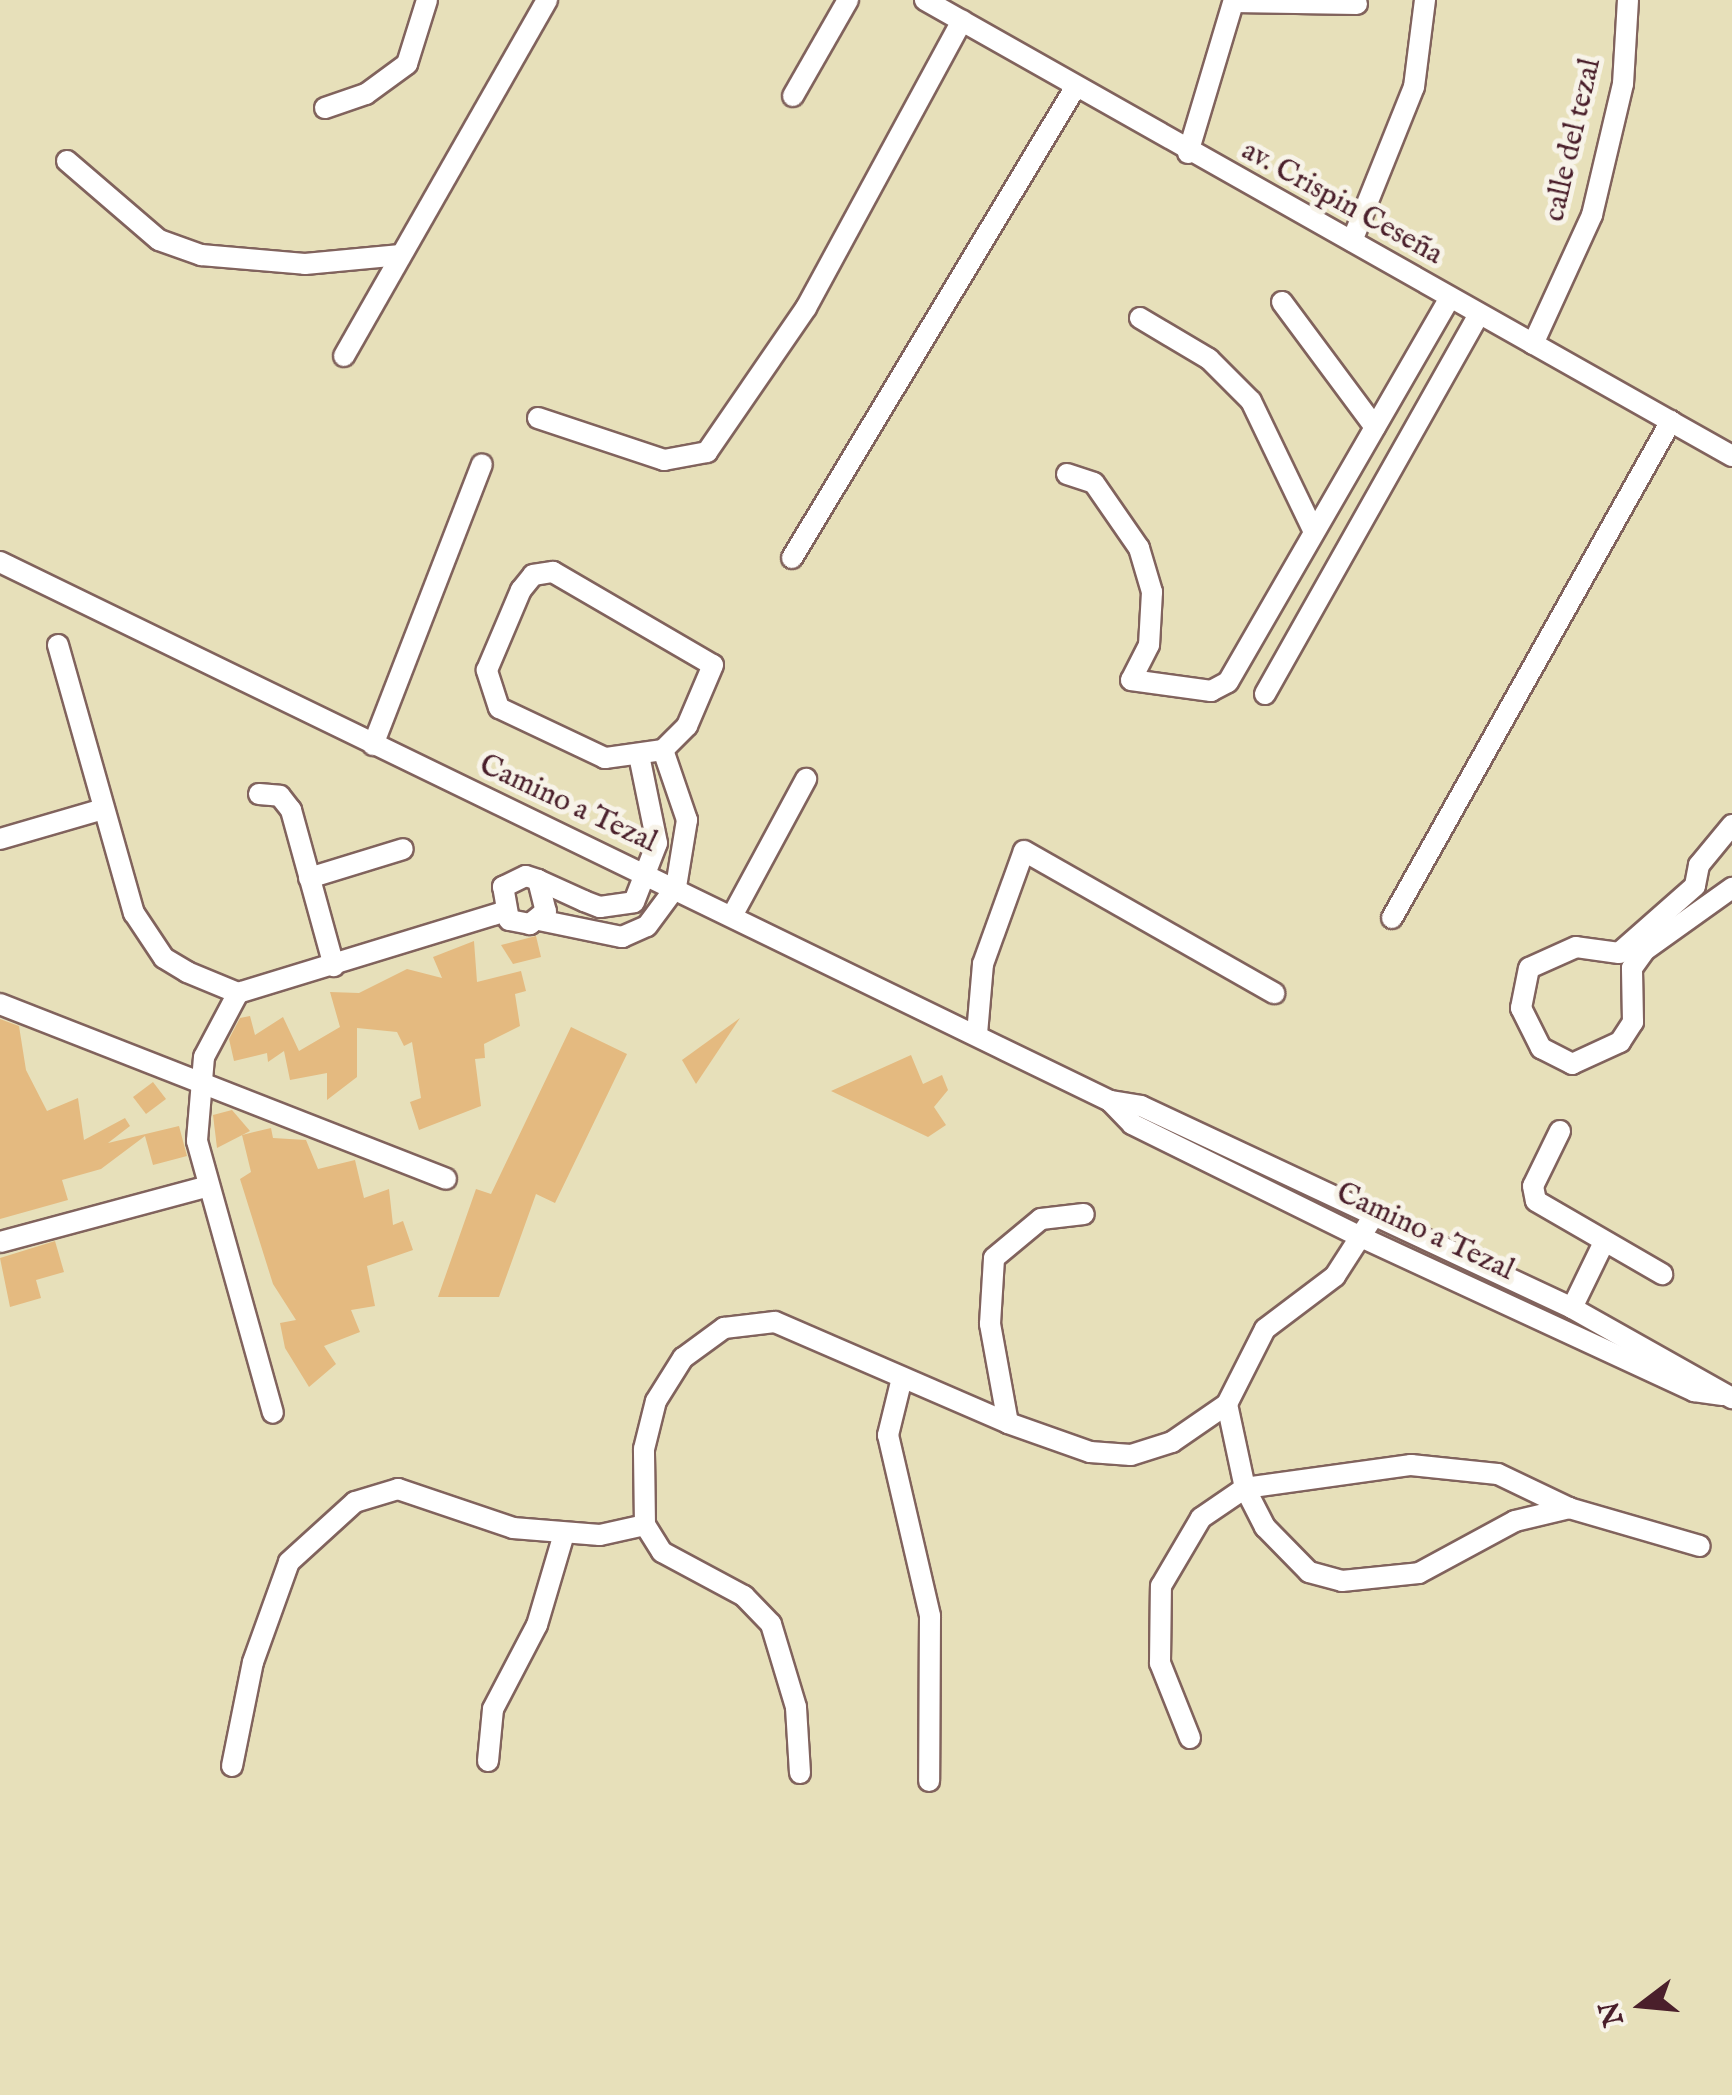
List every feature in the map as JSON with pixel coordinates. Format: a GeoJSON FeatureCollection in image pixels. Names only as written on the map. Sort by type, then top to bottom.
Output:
{"type":"FeatureCollection","features":[{"type":"Feature","properties":{"kind":"street"},"geometry":{"type":"LineString","coordinates":[[325,108],[366,94],[407,64],[427,0]]}},
{"type":"Feature","properties":{"kind":"street"},"geometry":{"type":"LineString","coordinates":[[344,356],[547,0]]}},
{"type":"Feature","properties":{"kind":"street"},"geometry":{"type":"LineString","coordinates":[[793,96],[848,0]]}},
{"type":"Feature","properties":{"kind":"street","name":"av. Crispin Ceseña"},"geometry":{"type":"LineString","coordinates":[[925,0],[1188,154],[1352,241],[1732,456]]}},
{"type":"Feature","properties":{"kind":"street"},"geometry":{"type":"LineString","coordinates":[[1352,241],[1414,87],[1425,0]]}},
{"type":"Feature","properties":{"kind":"street","name":"calle del tezal"},"geometry":{"type":"LineString","coordinates":[[1533,344],[1592,215],[1622,84],[1628,0]]}},
{"type":"Feature","properties":{"kind":"street"},"geometry":{"type":"LineString","coordinates":[[1188,154],[1234,1],[1357,4]]}},
{"type":"Feature","properties":{"kind":"street"},"geometry":{"type":"LineString","coordinates":[[538,418],[664,460],[707,452],[806,308],[962,21]]}},
{"type":"Feature","properties":{"kind":"street"},"geometry":{"type":"LineString","coordinates":[[792,558],[1076,88]]}},
{"type":"Feature","properties":{"kind":"street"},"geometry":{"type":"LineString","coordinates":[[67,161],[159,240],[201,255],[305,264],[401,255]]}},
{"type":"Feature","properties":{"kind":"street"},"geometry":{"type":"LineString","coordinates":[[1067,474],[1094,483],[1139,548],[1152,592],[1150,646],[1131,680],[1211,691],[1228,682],[1450,297]]}},
{"type":"Feature","properties":{"kind":"street"},"geometry":{"type":"LineString","coordinates":[[1282,302],[1375,427]]}},
{"type":"Feature","properties":{"kind":"street"},"geometry":{"type":"LineString","coordinates":[[1265,694],[1479,314]]}},
{"type":"Feature","properties":{"kind":"street"},"geometry":{"type":"LineString","coordinates":[[1140,318],[1209,359],[1251,401],[1314,532]]}},
{"type":"Feature","properties":{"kind":"street"},"geometry":{"type":"LineString","coordinates":[[1392,918],[1671,421]]}},
{"type":"Feature","properties":{"kind":"street"},"geometry":{"type":"LineString","coordinates":[[374,746],[482,464]]}},
{"type":"Feature","properties":{"kind":"street","name":"Camino a Tezal"},"geometry":{"type":"LineString","coordinates":[[0,562],[1110,1101],[1142,1106],[1572,1308],[1729,1397]]}},
{"type":"Feature","properties":{"kind":"street"},"geometry":{"type":"LineString","coordinates":[[553,572],[714,664],[687,726],[663,750],[640,760],[605,758],[498,708],[487,670],[533,574],[553,572]]}},
{"type":"Feature","properties":{"kind":"street"},"geometry":{"type":"LineString","coordinates":[[58,646],[103,809],[148,940],[187,972],[238,993],[502,912]]}},
{"type":"Feature","properties":{"kind":"street"},"geometry":{"type":"LineString","coordinates":[[502,912],[519,924],[539,920],[622,937],[647,926],[676,887],[686,820],[663,750]]}},
{"type":"Feature","properties":{"kind":"street"},"geometry":{"type":"LineString","coordinates":[[502,912],[504,887],[538,880],[618,908],[634,902],[652,876],[657,824],[640,760]]}},
{"type":"Feature","properties":{"kind":"street"},"geometry":{"type":"LineString","coordinates":[[732,916],[806,778]]}},
{"type":"Feature","properties":{"kind":"street"},"geometry":{"type":"LineString","coordinates":[[259,794],[287,802],[334,966]]}},
{"type":"Feature","properties":{"kind":"street"},"geometry":{"type":"LineString","coordinates":[[0,839],[103,809]]}},
{"type":"Feature","properties":{"kind":"street"},"geometry":{"type":"LineString","coordinates":[[1732,824],[1698,865],[1695,886],[1619,954],[1576,947],[1529,968],[1521,1008],[1541,1048],[1572,1064],[1620,1042],[1633,1022],[1638,960],[1708,897],[1732,888]]}},
{"type":"Feature","properties":{"kind":"street"},"geometry":{"type":"LineString","coordinates":[[309,878],[403,848]]}},
{"type":"Feature","properties":{"kind":"street"},"geometry":{"type":"LineString","coordinates":[[978,1034],[983,964],[1024,852],[1274,993]]}},
{"type":"Feature","properties":{"kind":"street"},"geometry":{"type":"LineString","coordinates":[[538,880],[548,900],[539,920]]}},
{"type":"Feature","properties":{"kind":"street"},"geometry":{"type":"LineString","coordinates":[[238,993],[199,1084],[196,1141],[273,1413]]}},
{"type":"Feature","properties":{"kind":"street"},"geometry":{"type":"LineString","coordinates":[[0,1004],[446,1179]]}},
{"type":"Feature","properties":{"kind":"street","name":"Camino a Tezal"},"geometry":{"type":"LineString","coordinates":[[1110,1101],[1132,1124],[1363,1238],[1694,1391],[1729,1397]]}},
{"type":"Feature","properties":{"kind":"street"},"geometry":{"type":"LineString","coordinates":[[1560,1130],[1533,1186],[1536,1201],[1662,1274]]}},
{"type":"Feature","properties":{"kind":"street"},"geometry":{"type":"LineString","coordinates":[[0,1242],[209,1186]]}},
{"type":"Feature","properties":{"kind":"street"},"geometry":{"type":"LineString","coordinates":[[1008,1423],[990,1324],[994,1258],[1040,1219],[1084,1214]]}},
{"type":"Feature","properties":{"kind":"street"},"geometry":{"type":"LineString","coordinates":[[800,1774],[796,1707],[771,1624],[744,1596],[662,1552],[645,1525],[644,1449],[656,1401],[683,1358],[724,1328],[774,1322],[1008,1423],[1090,1452],[1131,1455],[1172,1442],[1227,1404],[1266,1329],[1335,1276],[1375,1214]]}},
{"type":"Feature","properties":{"kind":"street"},"geometry":{"type":"LineString","coordinates":[[1572,1308],[1604,1242]]}},
{"type":"Feature","properties":{"kind":"street"},"geometry":{"type":"LineString","coordinates":[[902,1378],[888,1434],[930,1616],[929,1780]]}},
{"type":"Feature","properties":{"kind":"street"},"geometry":{"type":"LineString","coordinates":[[1227,1404],[1246,1488],[1288,1554],[1342,1581],[1419,1574],[1515,1521],[1569,1508]]}},
{"type":"Feature","properties":{"kind":"street"},"geometry":{"type":"LineString","coordinates":[[1190,1738],[1160,1663],[1161,1586],[1201,1518],[1246,1488],[1338,1469],[1429,1466],[1498,1474],[1569,1508],[1700,1546]]}},
{"type":"Feature","properties":{"kind":"street"},"geometry":{"type":"LineString","coordinates":[[232,1766],[252,1662],[289,1562],[354,1502],[398,1490],[428,1493],[512,1528],[564,1534],[645,1525]]}},
{"type":"Feature","properties":{"kind":"street"},"geometry":{"type":"LineString","coordinates":[[488,1761],[494,1709],[538,1625],[564,1534]]}},
{"type":"Feature","properties":{"kind":"building"},"geometry":{"type":"Polygon","coordinates":[[[536,936],[541,957],[513,964],[501,945],[536,936]]]}},
{"type":"Feature","properties":{"kind":"building"},"geometry":{"type":"Polygon","coordinates":[[[474,941],[477,982],[521,971],[526,991],[515,994],[520,1026],[484,1044],[485,1058],[475,1059],[481,1106],[419,1130],[410,1102],[421,1098],[412,1042],[404,1046],[397,1032],[357,1028],[357,1077],[327,1100],[327,1073],[290,1080],[284,1051],[268,1062],[267,1053],[234,1061],[229,1039],[240,1018],[250,1016],[255,1035],[283,1017],[299,1051],[340,1027],[330,992],[359,993],[407,969],[442,978],[433,957],[474,941]]]}},
{"type":"Feature","properties":{"kind":"building"},"geometry":{"type":"Polygon","coordinates":[[[740,1018],[696,1084],[682,1060],[740,1018]]]}},
{"type":"Feature","properties":{"kind":"building"},"geometry":{"type":"Polygon","coordinates":[[[0,1019],[19,1026],[26,1070],[47,1111],[78,1098],[84,1140],[125,1118],[130,1126],[108,1143],[179,1126],[187,1156],[153,1165],[145,1136],[101,1169],[62,1180],[68,1200],[0,1219],[0,1019]]]}},
{"type":"Feature","properties":{"kind":"building"},"geometry":{"type":"Polygon","coordinates":[[[571,1027],[627,1054],[555,1203],[536,1194],[499,1297],[438,1297],[476,1189],[491,1194],[571,1027]]]}},
{"type":"Feature","properties":{"kind":"building"},"geometry":{"type":"Polygon","coordinates":[[[911,1055],[923,1084],[942,1075],[948,1090],[934,1107],[946,1125],[928,1137],[831,1091],[911,1055]]]}},
{"type":"Feature","properties":{"kind":"building"},"geometry":{"type":"Polygon","coordinates":[[[153,1082],[166,1099],[146,1114],[133,1097],[153,1082]]]}},
{"type":"Feature","properties":{"kind":"building"},"geometry":{"type":"Polygon","coordinates":[[[232,1110],[250,1131],[217,1148],[213,1115],[232,1110]]]}},
{"type":"Feature","properties":{"kind":"building"},"geometry":{"type":"Polygon","coordinates":[[[271,1128],[273,1138],[306,1140],[318,1169],[355,1160],[364,1198],[389,1189],[393,1225],[403,1221],[413,1250],[367,1266],[375,1306],[351,1310],[360,1332],[324,1346],[336,1364],[309,1387],[285,1348],[280,1323],[296,1320],[273,1284],[240,1179],[251,1172],[242,1135],[271,1128]]]}},
{"type":"Feature","properties":{"kind":"building"},"geometry":{"type":"Polygon","coordinates":[[[55,1241],[64,1272],[36,1280],[41,1298],[10,1307],[0,1258],[55,1241]]]}}]}
